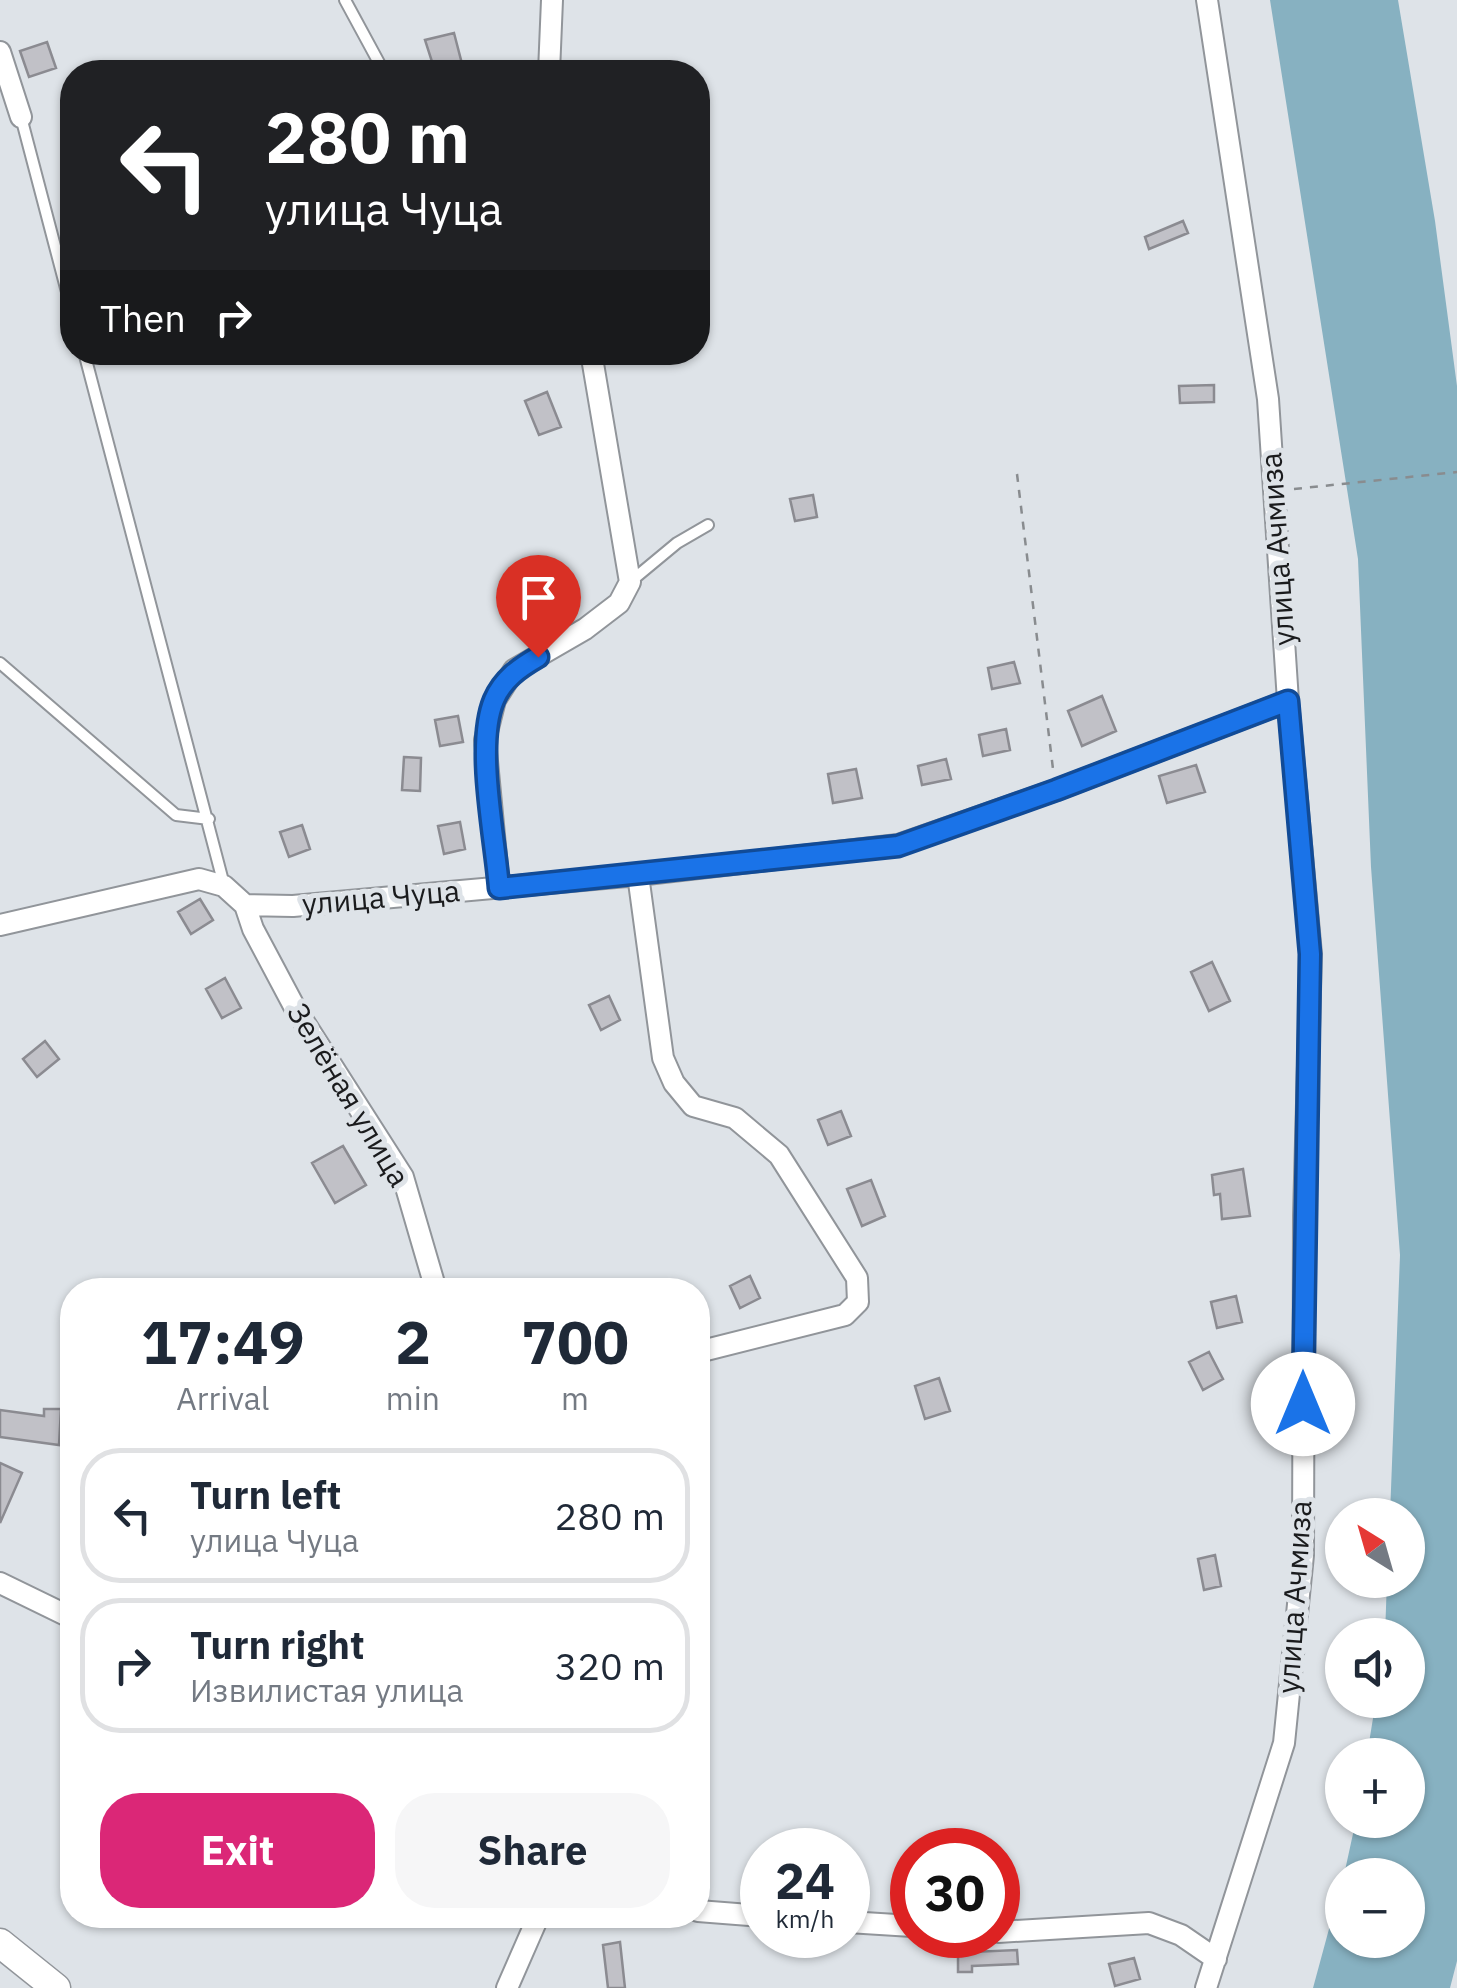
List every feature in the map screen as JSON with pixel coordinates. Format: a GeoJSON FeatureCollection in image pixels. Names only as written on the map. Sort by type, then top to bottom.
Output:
{"type":"FeatureCollection","features":[{"type":"Feature","properties":{"kind":"street"},"geometry":{"type":"LineString","coordinates":[[550,60],[552,0]]}},
{"type":"Feature","properties":{"kind":"street","name":"улица Ачмиза"},"geometry":{"type":"LineString","coordinates":[[1206,1988],[1284,1743],[1302,1556],[1310,954],[1268,399],[1207,0]]}},
{"type":"Feature","properties":{"kind":"street"},"geometry":{"type":"LineString","coordinates":[[0,52],[20,118]]}},
{"type":"Feature","properties":{"kind":"street"},"geometry":{"type":"LineString","coordinates":[[499,888],[485,740],[494,700],[514,670],[619,603],[630,582],[593,365]]}},
{"type":"Feature","properties":{"kind":"street","name":"улица Чуца"},"geometry":{"type":"LineString","coordinates":[[245,905],[293,906],[499,888],[898,846],[1288,701]]}},
{"type":"Feature","properties":{"kind":"street"},"geometry":{"type":"LineString","coordinates":[[638,875],[663,1058],[674,1083],[694,1106],[735,1118],[779,1155],[857,1278],[858,1302],[844,1315],[710,1349]]}},
{"type":"Feature","properties":{"kind":"street"},"geometry":{"type":"LineString","coordinates":[[0,925],[199,879],[224,886],[245,905]]}},
{"type":"Feature","properties":{"kind":"street","name":"Зелёная улица"},"geometry":{"type":"LineString","coordinates":[[245,905],[253,929],[296,1008],[403,1176],[433,1278]]}},
{"type":"Feature","properties":{"kind":"street"},"geometry":{"type":"LineString","coordinates":[[0,1582],[60,1612]]}},
{"type":"Feature","properties":{"kind":"street"},"geometry":{"type":"LineString","coordinates":[[710,1912],[740,1914]]}},
{"type":"Feature","properties":{"kind":"street"},"geometry":{"type":"LineString","coordinates":[[1020,1931],[1148,1923],[1180,1935],[1216,1959]]}},
{"type":"Feature","properties":{"kind":"street"},"geometry":{"type":"LineString","coordinates":[[507,1988],[532,1928]]}},
{"type":"Feature","properties":{"kind":"street"},"geometry":{"type":"LineString","coordinates":[[0,1943],[56,1988]]}},
{"type":"Feature","properties":{"kind":"lane"},"geometry":{"type":"LineString","coordinates":[[344,0],[377,60]]}},
{"type":"Feature","properties":{"kind":"lane"},"geometry":{"type":"LineString","coordinates":[[20,118],[60,266]]}},
{"type":"Feature","properties":{"kind":"lane"},"geometry":{"type":"LineString","coordinates":[[87,365],[224,886]]}},
{"type":"Feature","properties":{"kind":"lane"},"geometry":{"type":"LineString","coordinates":[[630,582],[678,543],[708,525]]}},
{"type":"Feature","properties":{"kind":"lane"},"geometry":{"type":"LineString","coordinates":[[0,663],[176,815],[209,819]]}},
{"type":"Feature","properties":{"kind":"path"},"geometry":{"type":"LineString","coordinates":[[1275,490],[1457,472]]}},
{"type":"Feature","properties":{"kind":"path"},"geometry":{"type":"LineString","coordinates":[[1016,474],[1056,790]]}},
{"type":"Feature","properties":{"kind":"water"},"geometry":{"type":"Polygon","coordinates":[[[1270,0],[1398,0],[1435,221],[1457,386],[1457,1961],[1450,1988],[1313,1988],[1325,1944],[1325,1958],[1425,1958],[1425,1858],[1348,1858],[1352,1838],[1425,1838],[1425,1738],[1370,1738],[1373,1718],[1425,1718],[1425,1618],[1386,1618],[1386,1598],[1425,1598],[1425,1498],[1391,1498],[1400,1255],[1371,867],[1358,559],[1270,0]]]}},
{"type":"Feature","properties":{"kind":"building"},"geometry":{"type":"Polygon","coordinates":[[[454,33],[461,60],[431,60],[425,40],[454,33]]]}},
{"type":"Feature","properties":{"kind":"building"},"geometry":{"type":"Polygon","coordinates":[[[47,42],[56,68],[29,77],[20,51],[47,42]]]}},
{"type":"Feature","properties":{"kind":"building"},"geometry":{"type":"Polygon","coordinates":[[[1183,221],[1188,233],[1149,249],[1145,237],[1183,221]]]}},
{"type":"Feature","properties":{"kind":"building"},"geometry":{"type":"Polygon","coordinates":[[[1214,385],[1214,402],[1180,403],[1179,386],[1214,385]]]}},
{"type":"Feature","properties":{"kind":"building"},"geometry":{"type":"Polygon","coordinates":[[[547,392],[561,427],[539,435],[525,401],[547,392]]]}},
{"type":"Feature","properties":{"kind":"building"},"geometry":{"type":"Polygon","coordinates":[[[813,495],[817,517],[795,521],[790,499],[813,495]]]}},
{"type":"Feature","properties":{"kind":"building"},"geometry":{"type":"Polygon","coordinates":[[[1014,662],[1020,683],[992,689],[988,668],[1014,662]]]}},
{"type":"Feature","properties":{"kind":"building"},"geometry":{"type":"Polygon","coordinates":[[[1102,696],[1116,731],[1082,746],[1068,711],[1102,696]]]}},
{"type":"Feature","properties":{"kind":"building"},"geometry":{"type":"Polygon","coordinates":[[[458,716],[463,742],[440,746],[435,720],[458,716]]]}},
{"type":"Feature","properties":{"kind":"building"},"geometry":{"type":"Polygon","coordinates":[[[1006,729],[1010,750],[983,756],[979,735],[1006,729]]]}},
{"type":"Feature","properties":{"kind":"building"},"geometry":{"type":"Polygon","coordinates":[[[404,757],[421,758],[420,791],[402,790],[404,757]]]}},
{"type":"Feature","properties":{"kind":"building"},"geometry":{"type":"Polygon","coordinates":[[[946,759],[951,779],[922,785],[918,766],[946,759]]]}},
{"type":"Feature","properties":{"kind":"building"},"geometry":{"type":"Polygon","coordinates":[[[1196,765],[1205,792],[1167,803],[1159,776],[1196,765]]]}},
{"type":"Feature","properties":{"kind":"building"},"geometry":{"type":"Polygon","coordinates":[[[856,769],[862,798],[833,803],[828,774],[856,769]]]}},
{"type":"Feature","properties":{"kind":"building"},"geometry":{"type":"Polygon","coordinates":[[[460,822],[465,849],[444,854],[438,826],[460,822]]]}},
{"type":"Feature","properties":{"kind":"building"},"geometry":{"type":"Polygon","coordinates":[[[302,825],[310,849],[289,857],[280,832],[302,825]]]}},
{"type":"Feature","properties":{"kind":"building"},"geometry":{"type":"Polygon","coordinates":[[[200,899],[213,920],[191,934],[178,912],[200,899]]]}},
{"type":"Feature","properties":{"kind":"building"},"geometry":{"type":"Polygon","coordinates":[[[1212,962],[1230,1001],[1209,1011],[1191,972],[1212,962]]]}},
{"type":"Feature","properties":{"kind":"building"},"geometry":{"type":"Polygon","coordinates":[[[225,978],[241,1008],[222,1018],[206,989],[225,978]]]}},
{"type":"Feature","properties":{"kind":"building"},"geometry":{"type":"Polygon","coordinates":[[[609,996],[620,1020],[601,1030],[589,1005],[609,996]]]}},
{"type":"Feature","properties":{"kind":"building"},"geometry":{"type":"Polygon","coordinates":[[[45,1041],[59,1059],[37,1077],[23,1059],[45,1041]]]}},
{"type":"Feature","properties":{"kind":"building"},"geometry":{"type":"Polygon","coordinates":[[[841,1111],[851,1136],[828,1145],[818,1120],[841,1111]]]}},
{"type":"Feature","properties":{"kind":"building"},"geometry":{"type":"Polygon","coordinates":[[[343,1146],[366,1185],[335,1203],[312,1163],[343,1146]]]}},
{"type":"Feature","properties":{"kind":"building"},"geometry":{"type":"Polygon","coordinates":[[[1243,1169],[1250,1216],[1222,1219],[1220,1194],[1214,1195],[1212,1175],[1243,1169]]]}},
{"type":"Feature","properties":{"kind":"building"},"geometry":{"type":"Polygon","coordinates":[[[871,1180],[885,1216],[862,1226],[847,1189],[871,1180]]]}},
{"type":"Feature","properties":{"kind":"building"},"geometry":{"type":"Polygon","coordinates":[[[750,1276],[760,1298],[740,1308],[730,1286],[750,1276]]]}},
{"type":"Feature","properties":{"kind":"building"},"geometry":{"type":"Polygon","coordinates":[[[1236,1296],[1242,1322],[1217,1328],[1211,1302],[1236,1296]]]}},
{"type":"Feature","properties":{"kind":"building"},"geometry":{"type":"Polygon","coordinates":[[[1209,1352],[1223,1379],[1203,1390],[1189,1362],[1209,1352]]]}},
{"type":"Feature","properties":{"kind":"building"},"geometry":{"type":"Polygon","coordinates":[[[939,1378],[950,1411],[925,1419],[915,1386],[939,1378]]]}},
{"type":"Feature","properties":{"kind":"building"},"geometry":{"type":"Polygon","coordinates":[[[44,1409],[60,1409],[59,1445],[0,1437],[0,1410],[44,1416],[44,1409]]]}},
{"type":"Feature","properties":{"kind":"building"},"geometry":{"type":"Polygon","coordinates":[[[0,1463],[22,1473],[0,1523],[0,1463]]]}},
{"type":"Feature","properties":{"kind":"building"},"geometry":{"type":"Polygon","coordinates":[[[1215,1555],[1221,1586],[1204,1590],[1198,1559],[1215,1555]]]}},
{"type":"Feature","properties":{"kind":"building"},"geometry":{"type":"Polygon","coordinates":[[[620,1942],[625,1988],[608,1988],[603,1945],[620,1942]]]}},
{"type":"Feature","properties":{"kind":"building"},"geometry":{"type":"Polygon","coordinates":[[[958,1958],[1018,1958],[1018,1964],[972,1966],[972,1972],[958,1972],[958,1958]]]}},
{"type":"Feature","properties":{"kind":"building"},"geometry":{"type":"Polygon","coordinates":[[[1134,1958],[1140,1979],[1115,1986],[1109,1964],[1134,1958]]]}},
{"type":"Feature","properties":{"kind":"route"},"geometry":{"type":"LineString","coordinates":[[538,657],[514,670],[494,700],[485,740],[499,888],[898,846],[1288,701],[1310,954],[1303,1404]]}}]}
